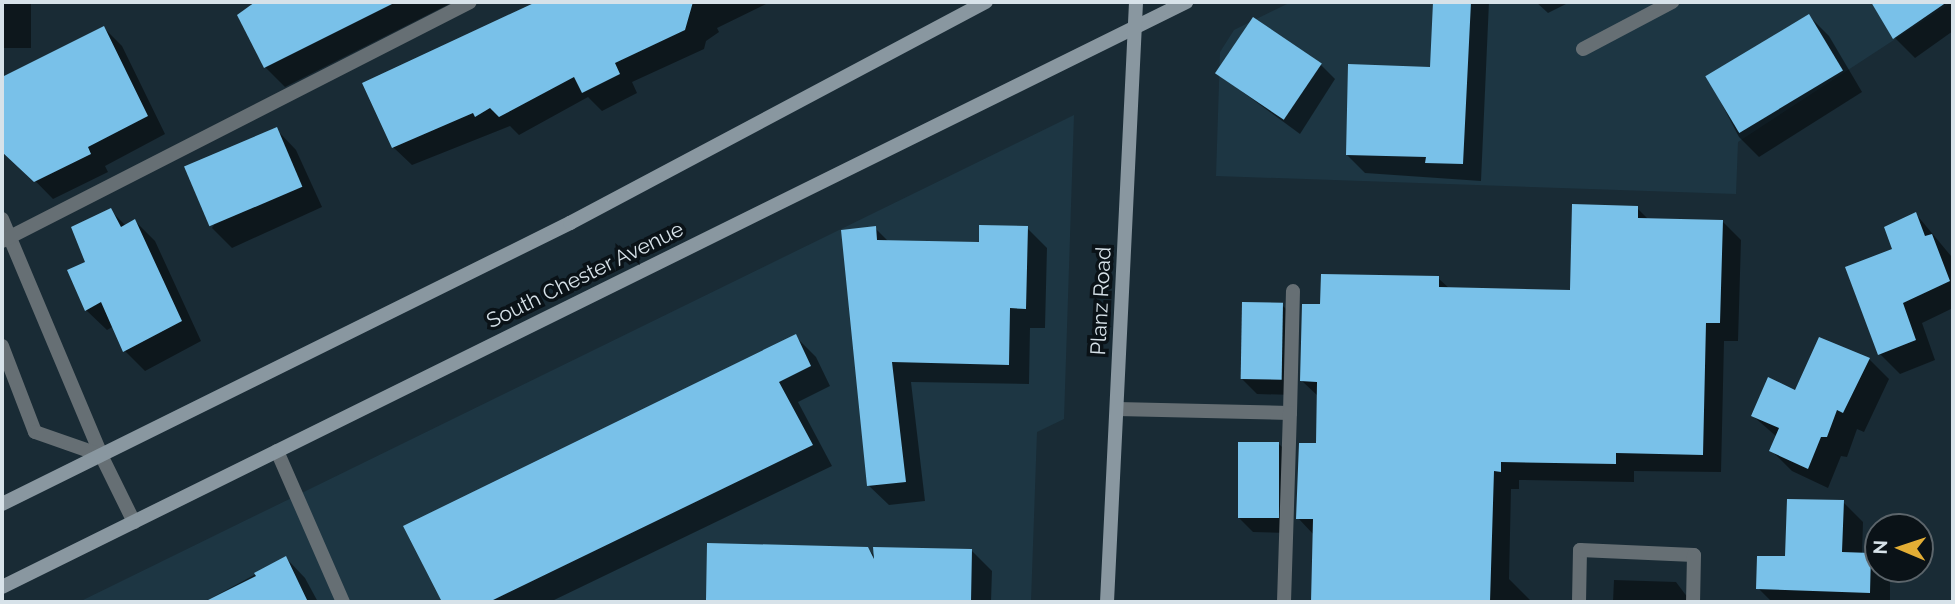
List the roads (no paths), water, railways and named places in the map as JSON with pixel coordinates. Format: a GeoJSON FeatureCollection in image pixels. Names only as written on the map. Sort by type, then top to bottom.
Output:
{"type":"FeatureCollection","features":[{"type":"Feature","properties":{"kind":"main road"},"geometry":{"type":"LineString","coordinates":[[2,504],[570,223],[986,2]]}},
{"type":"Feature","properties":{"kind":"main road","name":"Planz Road"},"geometry":{"type":"LineString","coordinates":[[1107,602],[1136,2]]}},
{"type":"Feature","properties":{"kind":"main road","name":"South Chester Avenue"},"geometry":{"type":"LineString","coordinates":[[2,587],[1186,2]]}},
{"type":"Feature","properties":{"kind":"lane"},"geometry":{"type":"LineString","coordinates":[[7,239],[470,2]]}},
{"type":"Feature","properties":{"kind":"lane"},"geometry":{"type":"LineString","coordinates":[[1583,49],[1672,2]]}},
{"type":"Feature","properties":{"kind":"lane"},"geometry":{"type":"LineString","coordinates":[[2,219],[7,239],[101,455],[134,522]]}},
{"type":"Feature","properties":{"kind":"lane"},"geometry":{"type":"LineString","coordinates":[[1284,602],[1293,291]]}},
{"type":"Feature","properties":{"kind":"lane"},"geometry":{"type":"LineString","coordinates":[[2,346],[35,432],[101,455]]}},
{"type":"Feature","properties":{"kind":"lane"},"geometry":{"type":"LineString","coordinates":[[1117,409],[1290,413]]}},
{"type":"Feature","properties":{"kind":"lane"},"geometry":{"type":"LineString","coordinates":[[277,451],[344,602]]}},
{"type":"Feature","properties":{"kind":"lane"},"geometry":{"type":"LineString","coordinates":[[1578,602],[1580,550],[1694,555],[1693,602]]}}]}
